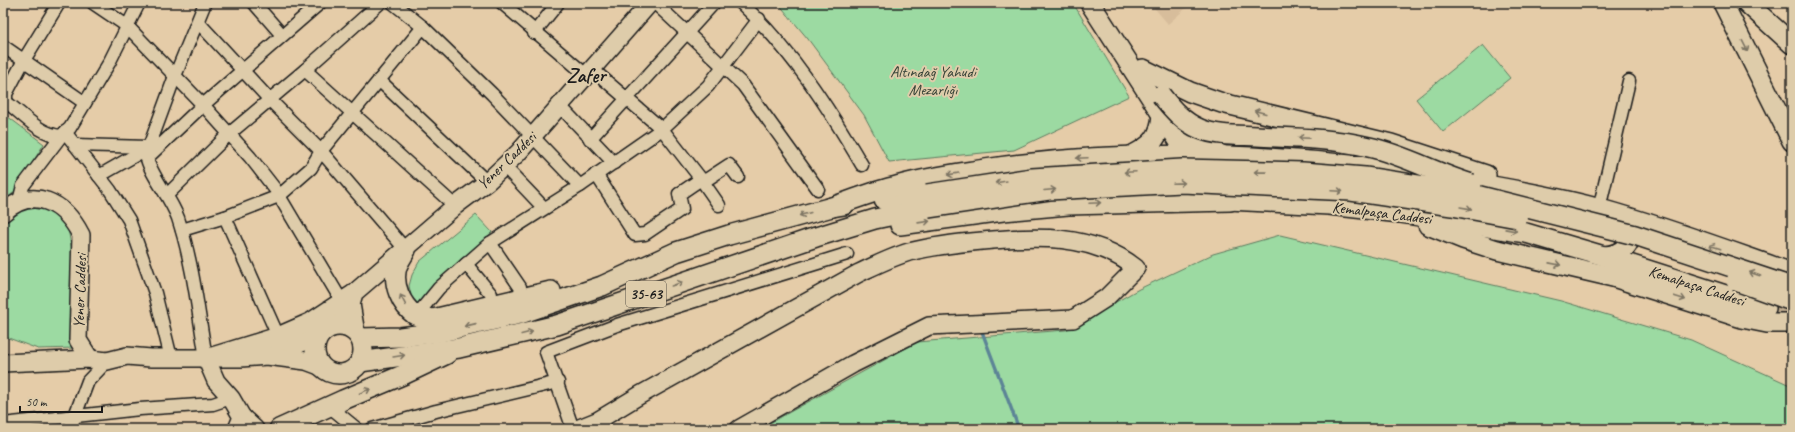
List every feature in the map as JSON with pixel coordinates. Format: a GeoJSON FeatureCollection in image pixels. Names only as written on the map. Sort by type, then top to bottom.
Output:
{"type":"FeatureCollection","features":[{"type":"Feature","properties":{"kind":"main road","name":"Kemalpaşa Caddesi"},"geometry":{"type":"LineString","coordinates":[[1090,3],[1188,155],[1214,192],[1228,200],[1329,205],[1400,213],[1526,233],[1604,256],[1766,308]]}},
{"type":"Feature","properties":{"kind":"main road"},"geometry":{"type":"LineString","coordinates":[[1100,3],[1151,82],[1162,102],[1190,137],[1214,152],[1233,157]]}},
{"type":"Feature","properties":{"kind":"main road"},"geometry":{"type":"LineString","coordinates":[[1723,3],[1792,141]]}},
{"type":"Feature","properties":{"kind":"main road"},"geometry":{"type":"LineString","coordinates":[[1747,3],[1792,44]]}},
{"type":"Feature","properties":{"kind":"main road"},"geometry":{"type":"LineString","coordinates":[[1151,82],[1190,92],[1222,103],[1392,144],[1552,197]]}},
{"type":"Feature","properties":{"kind":"main road"},"geometry":{"type":"LineString","coordinates":[[1151,82],[1181,117],[1194,126],[1205,131],[1222,134],[1316,138],[1380,149],[1464,182],[1590,216],[1635,236]]}},
{"type":"Feature","properties":{"kind":"main road"},"geometry":{"type":"LineString","coordinates":[[1133,155],[1149,145],[1157,136],[1162,115]]}},
{"type":"Feature","properties":{"kind":"main road"},"geometry":{"type":"LineString","coordinates":[[832,207],[892,187],[951,174],[1057,160],[1133,155],[1188,155],[1338,164],[1418,173],[1552,197],[1599,208],[1792,273]]}},
{"type":"Feature","properties":{"kind":"main road"},"geometry":{"type":"LineString","coordinates":[[1329,205],[1318,197],[1314,191],[1313,184],[1318,171],[1331,164],[1338,164]]}},
{"type":"Feature","properties":{"kind":"main road"},"geometry":{"type":"LineString","coordinates":[[927,201],[1032,178],[1174,169],[1303,172],[1365,177],[1464,192],[1635,236],[1792,287]]}},
{"type":"Feature","properties":{"kind":"main road"},"geometry":{"type":"LineString","coordinates":[[927,201],[1049,190],[1182,183],[1350,191],[1489,212],[1570,229],[1665,256],[1792,301]]}},
{"type":"Feature","properties":{"kind":"main road","name":"35-63"},"geometry":{"type":"LineString","coordinates":[[358,335],[400,337],[441,332],[520,314],[602,286],[676,252],[729,235],[832,207],[927,201]]}},
{"type":"Feature","properties":{"kind":"main road","name":"35-63"},"geometry":{"type":"LineString","coordinates":[[360,362],[459,348],[557,325],[927,201]]}},
{"type":"Feature","properties":{"kind":"main road"},"geometry":{"type":"LineString","coordinates":[[816,237],[1029,208],[1100,203],[1236,201]]}},
{"type":"Feature","properties":{"kind":"main road"},"geometry":{"type":"LineString","coordinates":[[1400,213],[1463,239],[1529,259],[1613,277],[1742,318],[1767,323],[1792,323]]}},
{"type":"Feature","properties":{"kind":"main road"},"geometry":{"type":"LineString","coordinates":[[1604,256],[1618,254],[1623,250],[1630,239],[1628,226],[1619,215]]}},
{"type":"Feature","properties":{"kind":"main road"},"geometry":{"type":"LineString","coordinates":[[406,250],[397,267],[396,278],[398,290],[404,304],[416,316],[433,319],[546,293],[600,274],[676,252]]}},
{"type":"Feature","properties":{"kind":"main road"},"geometry":{"type":"LineString","coordinates":[[339,326],[345,326],[358,335],[363,350],[360,362],[352,371],[340,374],[327,371],[318,362],[315,350],[318,338],[325,331],[339,326]]}},
{"type":"Feature","properties":{"kind":"main road"},"geometry":{"type":"LineString","coordinates":[[279,429],[405,374],[459,348]]}},
{"type":"Feature","properties":{"kind":"street"},"geometry":{"type":"LineString","coordinates":[[59,3],[24,60],[4,100],[39,128],[52,136],[63,134]]}},
{"type":"Feature","properties":{"kind":"street"},"geometry":{"type":"LineString","coordinates":[[93,3],[127,26],[203,105],[250,157],[279,196],[349,299],[358,335]]}},
{"type":"Feature","properties":{"kind":"street"},"geometry":{"type":"LineString","coordinates":[[3,213],[19,201],[23,186],[63,134],[70,128],[109,63],[139,3]]}},
{"type":"Feature","properties":{"kind":"street"},"geometry":{"type":"LineString","coordinates":[[205,3],[175,76],[148,153],[148,164],[167,195],[177,215],[182,230],[194,277],[206,358],[216,381],[231,398],[240,423],[255,429]]}},
{"type":"Feature","properties":{"kind":"street"},"geometry":{"type":"LineString","coordinates":[[254,3],[282,35]]}},
{"type":"Feature","properties":{"kind":"street"},"geometry":{"type":"LineString","coordinates":[[167,195],[229,134],[305,70],[380,3]]}},
{"type":"Feature","properties":{"kind":"street"},"geometry":{"type":"LineString","coordinates":[[393,3],[423,27],[492,94],[580,186]]}},
{"type":"Feature","properties":{"kind":"street"},"geometry":{"type":"LineString","coordinates":[[534,32],[558,3]]}},
{"type":"Feature","properties":{"kind":"street","name":"Yener Caddesi"},"geometry":{"type":"LineString","coordinates":[[267,356],[298,345],[325,331],[349,299],[455,206],[487,182],[518,154],[532,136],[650,3]]}},
{"type":"Feature","properties":{"kind":"street"},"geometry":{"type":"LineString","coordinates":[[655,3],[743,85],[764,112],[818,189]]}},
{"type":"Feature","properties":{"kind":"street"},"geometry":{"type":"LineString","coordinates":[[590,139],[714,3]]}},
{"type":"Feature","properties":{"kind":"street"},"geometry":{"type":"LineString","coordinates":[[741,3],[759,19],[786,50],[838,123],[862,165]]}},
{"type":"Feature","properties":{"kind":"street"},"geometry":{"type":"LineString","coordinates":[[99,176],[148,153],[316,4]]}},
{"type":"Feature","properties":{"kind":"street"},"geometry":{"type":"LineString","coordinates":[[503,4],[534,32],[627,100],[662,129],[702,180],[719,205]]}},
{"type":"Feature","properties":{"kind":"street"},"geometry":{"type":"LineString","coordinates":[[416,316],[439,288],[490,243],[580,186],[662,129],[708,86],[759,19]]}},
{"type":"Feature","properties":{"kind":"street"},"geometry":{"type":"LineString","coordinates":[[198,22],[270,100],[321,151],[406,250]]}},
{"type":"Feature","properties":{"kind":"street"},"geometry":{"type":"LineString","coordinates":[[182,230],[225,217],[279,196],[311,168],[321,151],[423,27]]}},
{"type":"Feature","properties":{"kind":"street"},"geometry":{"type":"LineString","coordinates":[[3,46],[85,103]]}},
{"type":"Feature","properties":{"kind":"street"},"geometry":{"type":"LineString","coordinates":[[305,70],[455,206]]}},
{"type":"Feature","properties":{"kind":"street"},"geometry":{"type":"LineString","coordinates":[[379,80],[487,182]]}},
{"type":"Feature","properties":{"kind":"street"},"geometry":{"type":"LineString","coordinates":[[1599,208],[1628,81]]}},
{"type":"Feature","properties":{"kind":"street"},"geometry":{"type":"LineString","coordinates":[[560,106],[614,163]]}},
{"type":"Feature","properties":{"kind":"street"},"geometry":{"type":"LineString","coordinates":[[63,134],[75,145],[110,190],[129,220],[155,293],[171,358]]}},
{"type":"Feature","properties":{"kind":"street"},"geometry":{"type":"LineString","coordinates":[[75,145],[148,153]]}},
{"type":"Feature","properties":{"kind":"street"},"geometry":{"type":"LineString","coordinates":[[596,174],[635,235],[645,234],[682,210],[679,194],[702,180],[729,165],[738,177]]}},
{"type":"Feature","properties":{"kind":"street"},"geometry":{"type":"LineString","coordinates":[[504,166],[544,208]]}},
{"type":"Feature","properties":{"kind":"street","name":"Yener Caddesi"},"geometry":{"type":"LineString","coordinates":[[19,201],[37,198],[64,210],[75,223],[81,235],[78,340],[90,359],[107,361],[127,356],[171,358],[241,358],[267,356],[306,361],[322,367]]}},
{"type":"Feature","properties":{"kind":"street"},"geometry":{"type":"LineString","coordinates":[[225,217],[278,336]]}},
{"type":"Feature","properties":{"kind":"street"},"geometry":{"type":"LineString","coordinates":[[577,429],[597,421],[640,395],[859,273],[886,260],[910,252],[956,244],[1034,237],[1068,240],[1094,245],[1123,258],[1136,268],[1106,298],[1073,319],[929,326],[853,364],[739,429]]}},
{"type":"Feature","properties":{"kind":"street"},"geometry":{"type":"LineString","coordinates":[[490,243],[520,287]]}},
{"type":"Feature","properties":{"kind":"street"},"geometry":{"type":"LineString","coordinates":[[573,429],[558,382],[546,352],[617,325],[847,254]]}},
{"type":"Feature","properties":{"kind":"street"},"geometry":{"type":"LineString","coordinates":[[466,264],[491,294]]}},
{"type":"Feature","properties":{"kind":"street"},"geometry":{"type":"LineString","coordinates":[[206,358],[278,336],[310,322],[349,299]]}},
{"type":"Feature","properties":{"kind":"street"},"geometry":{"type":"LineString","coordinates":[[3,363],[90,359]]}},
{"type":"Feature","properties":{"kind":"street"},"geometry":{"type":"LineString","coordinates":[[70,429],[88,381],[107,361]]}},
{"type":"Feature","properties":{"kind":"street"},"geometry":{"type":"LineString","coordinates":[[372,429],[436,411],[558,382]]}},
{"type":"Feature","properties":{"kind":"street"},"geometry":{"type":"LineString","coordinates":[[3,424],[74,416],[213,404],[231,398]]}},
{"type":"Feature","properties":{"kind":"street"},"geometry":{"type":"LineString","coordinates":[[329,406],[357,429]]}},
{"type":"Feature","properties":{"kind":"shaded area"},"geometry":{"type":"Polygon","coordinates":[[[1150,3],[1192,3],[1168,24],[1150,3]]]}},
{"type":"Feature","properties":{"kind":"green space","name":"Altındağ Yahudi Mezarlığı"},"geometry":{"type":"Polygon","coordinates":[[[778,3],[1073,3],[1129,96],[1014,150],[889,162],[864,115],[808,39],[778,3]]]}},
{"type":"Feature","properties":{"kind":"green space"},"geometry":{"type":"Polygon","coordinates":[[[1483,45],[1510,78],[1443,132],[1416,99],[1483,45]]]}},
{"type":"Feature","properties":{"kind":"green space"},"geometry":{"type":"Polygon","coordinates":[[[3,113],[44,144],[14,192],[3,202],[3,113]]]}},
{"type":"Feature","properties":{"kind":"green space"},"geometry":{"type":"Polygon","coordinates":[[[31,205],[46,209],[59,217],[68,229],[72,250],[72,333],[77,348],[38,349],[3,336],[3,219],[31,205]]]}},
{"type":"Feature","properties":{"kind":"green space"},"geometry":{"type":"Polygon","coordinates":[[[476,215],[492,232],[414,308],[409,286],[412,275],[419,262],[476,215]]]}},
{"type":"Feature","properties":{"kind":"green space"},"geometry":{"type":"Polygon","coordinates":[[[1280,235],[1561,301],[1691,340],[1792,386],[1792,429],[759,429],[917,342],[1066,330],[1139,289],[1213,254],[1280,235]]]}},
{"type":"Feature","properties":{"kind":"waterway"},"geometry":{"type":"LineString","coordinates":[[981,329],[1019,429]]}},
{"type":"Feature","properties":{"kind":"tunnel"},"geometry":{"type":"LineString","coordinates":[[1766,308],[1792,317]]}},
{"type":"Feature","properties":{"kind":"district","name":"Zafer"},"geometry":{"type":"Point","coordinates":[586,75]}}]}
